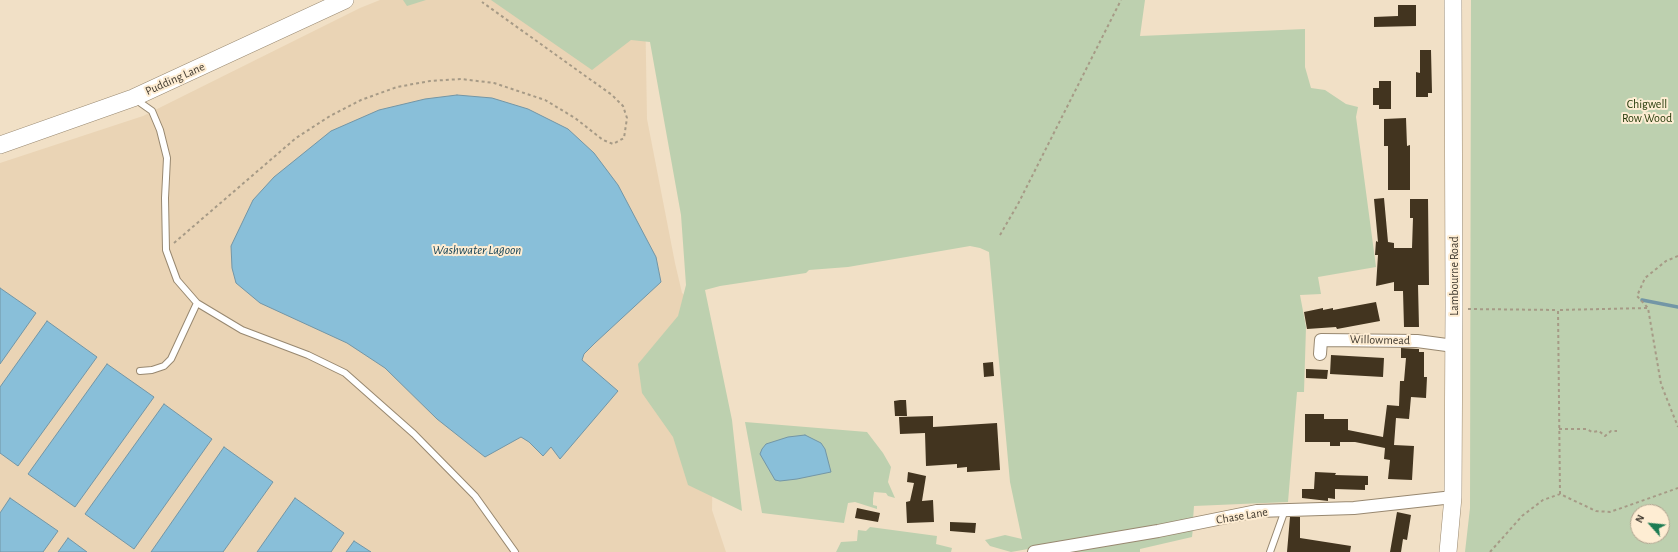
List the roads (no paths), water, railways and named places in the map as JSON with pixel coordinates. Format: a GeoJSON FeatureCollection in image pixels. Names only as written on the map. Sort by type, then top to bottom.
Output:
{"type":"FeatureCollection","features":[{"type":"Feature","properties":{"kind":"main road","name":"Pudding Lane"},"geometry":{"type":"LineString","coordinates":[[0,145],[133,98],[345,0]]}},
{"type":"Feature","properties":{"kind":"main road","name":"Lambourne Road"},"geometry":{"type":"LineString","coordinates":[[1448,552],[1453,497],[1453,0]]}},
{"type":"Feature","properties":{"kind":"street","name":"Willowmead"},"geometry":{"type":"LineString","coordinates":[[1320,354],[1321,340],[1417,340],[1454,346]]}},
{"type":"Feature","properties":{"kind":"street","name":"Chase Lane"},"geometry":{"type":"LineString","coordinates":[[1034,552],[1158,531],[1257,511],[1354,508],[1453,497]]}},
{"type":"Feature","properties":{"kind":"lane"},"geometry":{"type":"LineString","coordinates":[[133,98],[152,111],[160,130],[166,158],[166,250],[177,280],[197,302],[242,330],[308,354],[345,373],[414,434],[475,496],[515,552]]}},
{"type":"Feature","properties":{"kind":"lane"},"geometry":{"type":"LineString","coordinates":[[140,370],[152,370],[164,366],[171,359],[197,302]]}},
{"type":"Feature","properties":{"kind":"lane"},"geometry":{"type":"LineString","coordinates":[[1270,552],[1285,510]]}},
{"type":"Feature","properties":{"kind":"water","name":"Washwater Lagoon"},"geometry":{"type":"Polygon","coordinates":[[[457,95],[492,98],[528,109],[568,129],[594,153],[618,185],[656,257],[661,282],[584,354],[582,360],[618,391],[560,459],[551,447],[543,456],[529,442],[521,437],[485,457],[437,419],[385,368],[347,343],[260,303],[236,283],[232,268],[231,246],[253,200],[274,177],[331,131],[379,110],[425,99],[457,95]]]}},
{"type":"Feature","properties":{"kind":"water"},"geometry":{"type":"Polygon","coordinates":[[[0,288],[36,313],[0,364],[0,288]]]}},
{"type":"Feature","properties":{"kind":"water"},"geometry":{"type":"Polygon","coordinates":[[[47,321],[97,357],[18,466],[0,453],[0,387],[47,321]]]}},
{"type":"Feature","properties":{"kind":"water"},"geometry":{"type":"Polygon","coordinates":[[[107,364],[154,397],[75,507],[28,474],[107,364]]]}},
{"type":"Feature","properties":{"kind":"water"},"geometry":{"type":"Polygon","coordinates":[[[164,404],[212,439],[134,549],[85,514],[164,404]]]}},
{"type":"Feature","properties":{"kind":"water"},"geometry":{"type":"Polygon","coordinates":[[[805,435],[821,443],[825,449],[831,472],[797,479],[780,481],[775,480],[760,454],[762,449],[766,444],[788,437],[805,435]]]}},
{"type":"Feature","properties":{"kind":"water"},"geometry":{"type":"Polygon","coordinates":[[[224,447],[273,482],[223,552],[151,552],[224,447]]]}},
{"type":"Feature","properties":{"kind":"water"},"geometry":{"type":"Polygon","coordinates":[[[10,498],[58,531],[43,552],[0,552],[0,513],[10,498]]]}},
{"type":"Feature","properties":{"kind":"water"},"geometry":{"type":"Polygon","coordinates":[[[295,498],[344,533],[331,552],[257,552],[295,498]]]}},
{"type":"Feature","properties":{"kind":"water"},"geometry":{"type":"Polygon","coordinates":[[[68,538],[87,552],[58,552],[68,538]]]}},
{"type":"Feature","properties":{"kind":"water"},"geometry":{"type":"Polygon","coordinates":[[[354,541],[371,552],[346,552],[354,541]]]}},
{"type":"Feature","properties":{"kind":"waterway"},"geometry":{"type":"LineString","coordinates":[[1642,300],[1678,307]]}},
{"type":"Feature","properties":{"kind":"park label","name":"Chigwell Row Wood"},"geometry":{"type":"Point","coordinates":[1647,111]}}]}
